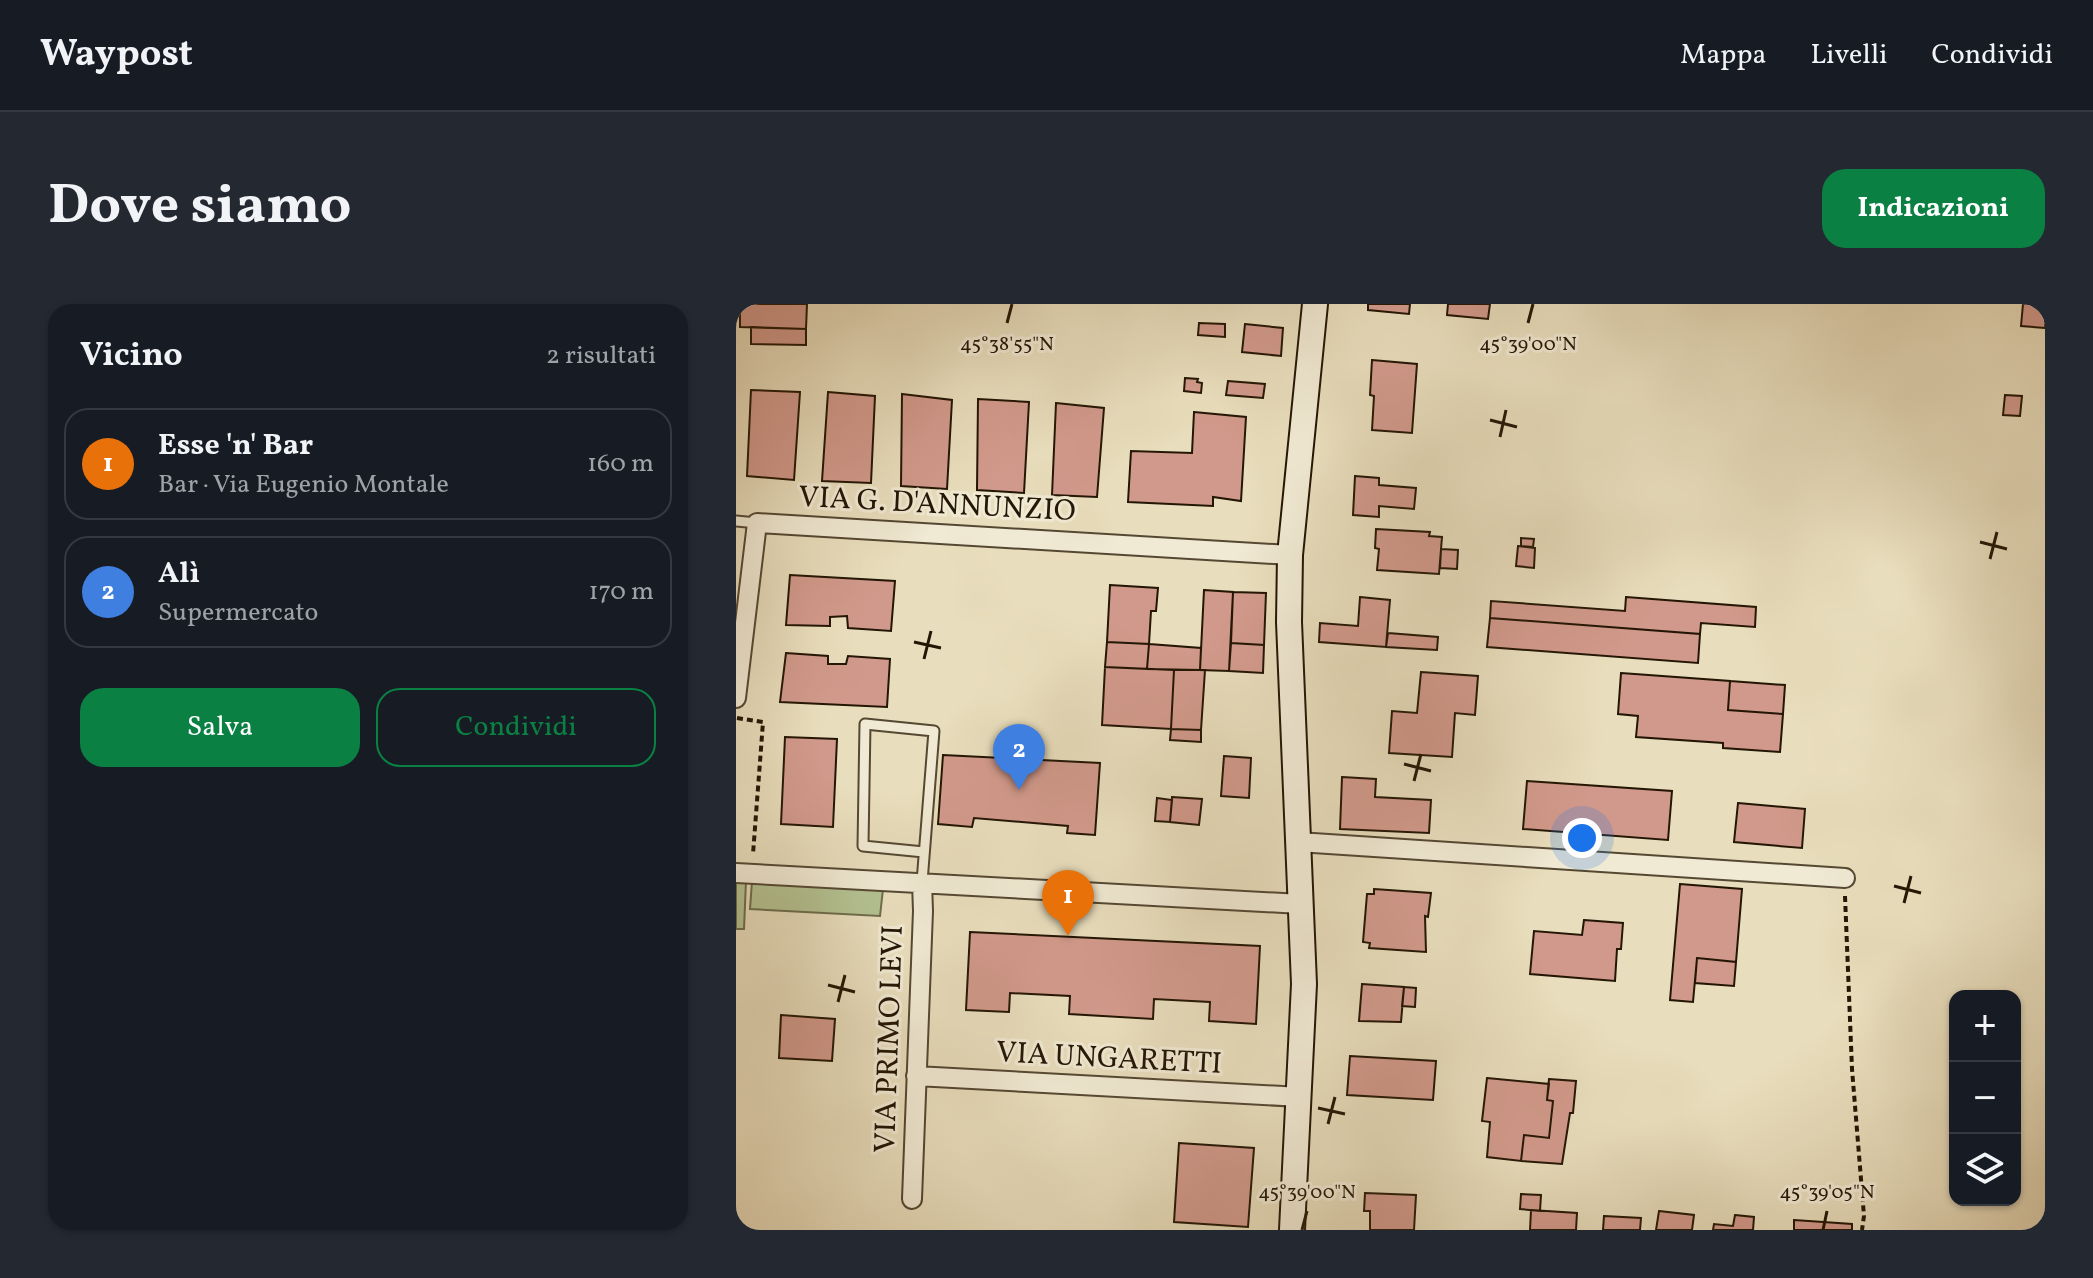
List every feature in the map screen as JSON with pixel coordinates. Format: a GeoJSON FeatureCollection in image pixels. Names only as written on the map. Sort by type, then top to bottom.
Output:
{"type":"FeatureCollection","features":[{"type":"Feature","properties":{"kind":"main road"},"geometry":{"type":"LineString","coordinates":[[1292,1230],[1304,984],[1289,622],[1290,555],[1315,304]]}},
{"type":"Feature","properties":{"kind":"street","name":"VIA G. D'ANNUNZIO"},"geometry":{"type":"LineString","coordinates":[[736,698],[742,602],[757,523],[1290,555]]}},
{"type":"Feature","properties":{"kind":"street"},"geometry":{"type":"LineString","coordinates":[[1298,842],[1845,878]]}},
{"type":"Feature","properties":{"kind":"street"},"geometry":{"type":"LineString","coordinates":[[744,872],[1301,904]]}},
{"type":"Feature","properties":{"kind":"street","name":"VIA PRIMO LEVI"},"geometry":{"type":"LineString","coordinates":[[912,1199],[922,882]]}},
{"type":"Feature","properties":{"kind":"street","name":"VIA UNGARETTI"},"geometry":{"type":"LineString","coordinates":[[916,1076],[1300,1097]]}},
{"type":"Feature","properties":{"kind":"lane"},"geometry":{"type":"LineString","coordinates":[[736,521],[757,523]]}},
{"type":"Feature","properties":{"kind":"lane"},"geometry":{"type":"LineString","coordinates":[[922,882],[934,731],[865,724],[863,846],[924,852]]}},
{"type":"Feature","properties":{"kind":"path"},"geometry":{"type":"LineString","coordinates":[[736,718],[763,722],[744,872]]}},
{"type":"Feature","properties":{"kind":"path"},"geometry":{"type":"LineString","coordinates":[[1845,878],[1852,1069],[1864,1216],[1862,1230]]}},
{"type":"Feature","properties":{"kind":"green space"},"geometry":{"type":"Polygon","coordinates":[[[746,881],[744,929],[736,929],[736,882],[746,881]]]}},
{"type":"Feature","properties":{"kind":"green space"},"geometry":{"type":"Polygon","coordinates":[[[752,881],[883,889],[880,916],[750,909],[752,881]]]}},
{"type":"Feature","properties":{"kind":"building"},"geometry":{"type":"Polygon","coordinates":[[[740,304],[807,304],[806,329],[740,327],[740,304]]]}},
{"type":"Feature","properties":{"kind":"building"},"geometry":{"type":"Polygon","coordinates":[[[1368,304],[1410,304],[1409,314],[1368,310],[1368,304]]]}},
{"type":"Feature","properties":{"kind":"building"},"geometry":{"type":"Polygon","coordinates":[[[1448,304],[1490,304],[1488,319],[1447,315],[1448,304]]]}},
{"type":"Feature","properties":{"kind":"building"},"geometry":{"type":"Polygon","coordinates":[[[2023,304],[2045,304],[2045,328],[2021,326],[2023,304]]]}},
{"type":"Feature","properties":{"kind":"building"},"geometry":{"type":"Polygon","coordinates":[[[1199,323],[1225,324],[1225,337],[1198,335],[1199,323]]]}},
{"type":"Feature","properties":{"kind":"building"},"geometry":{"type":"Polygon","coordinates":[[[1245,324],[1283,328],[1281,356],[1242,352],[1245,324]]]}},
{"type":"Feature","properties":{"kind":"building"},"geometry":{"type":"Polygon","coordinates":[[[751,327],[806,329],[806,345],[751,344],[751,327]]]}},
{"type":"Feature","properties":{"kind":"building"},"geometry":{"type":"Polygon","coordinates":[[[1372,360],[1417,364],[1412,433],[1372,430],[1372,360]]]}},
{"type":"Feature","properties":{"kind":"building"},"geometry":{"type":"Polygon","coordinates":[[[1185,378],[1198,379],[1197,382],[1202,383],[1201,393],[1184,391],[1185,378]]]}},
{"type":"Feature","properties":{"kind":"building"},"geometry":{"type":"Polygon","coordinates":[[[1228,381],[1265,384],[1263,398],[1226,395],[1228,381]]]}},
{"type":"Feature","properties":{"kind":"building"},"geometry":{"type":"Polygon","coordinates":[[[751,390],[800,392],[794,480],[747,476],[751,390]]]}},
{"type":"Feature","properties":{"kind":"building"},"geometry":{"type":"Polygon","coordinates":[[[828,392],[875,396],[871,483],[822,481],[828,392]]]}},
{"type":"Feature","properties":{"kind":"building"},"geometry":{"type":"Polygon","coordinates":[[[902,394],[952,400],[947,489],[901,486],[902,394]]]}},
{"type":"Feature","properties":{"kind":"building"},"geometry":{"type":"Polygon","coordinates":[[[2005,395],[2022,396],[2020,416],[2003,415],[2005,395]]]}},
{"type":"Feature","properties":{"kind":"building"},"geometry":{"type":"Polygon","coordinates":[[[978,399],[1029,402],[1024,493],[977,490],[978,399]]]}},
{"type":"Feature","properties":{"kind":"building"},"geometry":{"type":"Polygon","coordinates":[[[1056,403],[1104,408],[1097,497],[1052,495],[1056,403]]]}},
{"type":"Feature","properties":{"kind":"building"},"geometry":{"type":"Polygon","coordinates":[[[1194,412],[1246,417],[1241,501],[1213,497],[1213,506],[1128,502],[1131,451],[1192,453],[1194,412]]]}},
{"type":"Feature","properties":{"kind":"building"},"geometry":{"type":"Polygon","coordinates":[[[1355,476],[1379,478],[1379,485],[1416,488],[1414,509],[1379,506],[1379,517],[1353,515],[1355,476]]]}},
{"type":"Feature","properties":{"kind":"building"},"geometry":{"type":"Polygon","coordinates":[[[1376,529],[1430,532],[1429,536],[1442,537],[1439,574],[1377,570],[1379,549],[1375,548],[1376,529]]]}},
{"type":"Feature","properties":{"kind":"building"},"geometry":{"type":"Polygon","coordinates":[[[1521,538],[1534,539],[1533,547],[1521,546],[1521,538]]]}},
{"type":"Feature","properties":{"kind":"building"},"geometry":{"type":"Polygon","coordinates":[[[1518,546],[1535,548],[1534,568],[1516,566],[1518,546]]]}},
{"type":"Feature","properties":{"kind":"building"},"geometry":{"type":"Polygon","coordinates":[[[1441,549],[1458,550],[1457,569],[1440,568],[1441,549]]]}},
{"type":"Feature","properties":{"kind":"building"},"geometry":{"type":"Polygon","coordinates":[[[790,575],[895,581],[891,631],[848,628],[847,616],[830,617],[830,626],[786,625],[790,575]]]}},
{"type":"Feature","properties":{"kind":"building"},"geometry":{"type":"Polygon","coordinates":[[[1110,585],[1158,588],[1156,611],[1151,611],[1149,644],[1107,642],[1110,585]]]}},
{"type":"Feature","properties":{"kind":"building"},"geometry":{"type":"Polygon","coordinates":[[[1204,590],[1233,592],[1229,671],[1200,670],[1204,590]]]}},
{"type":"Feature","properties":{"kind":"building"},"geometry":{"type":"Polygon","coordinates":[[[1233,592],[1266,593],[1264,645],[1231,643],[1233,592]]]}},
{"type":"Feature","properties":{"kind":"building"},"geometry":{"type":"Polygon","coordinates":[[[1360,597],[1390,600],[1386,647],[1319,642],[1320,623],[1358,626],[1360,597]]]}},
{"type":"Feature","properties":{"kind":"building"},"geometry":{"type":"Polygon","coordinates":[[[1626,597],[1756,607],[1755,627],[1701,623],[1700,634],[1490,618],[1491,601],[1625,611],[1626,597]]]}},
{"type":"Feature","properties":{"kind":"building"},"geometry":{"type":"Polygon","coordinates":[[[1490,618],[1700,634],[1698,663],[1487,647],[1490,618]]]}},
{"type":"Feature","properties":{"kind":"building"},"geometry":{"type":"Polygon","coordinates":[[[1388,633],[1438,637],[1437,650],[1386,647],[1388,633]]]}},
{"type":"Feature","properties":{"kind":"building"},"geometry":{"type":"Polygon","coordinates":[[[1107,642],[1149,644],[1147,669],[1105,667],[1107,642]]]}},
{"type":"Feature","properties":{"kind":"building"},"geometry":{"type":"Polygon","coordinates":[[[1231,643],[1264,645],[1263,673],[1229,671],[1231,643]]]}},
{"type":"Feature","properties":{"kind":"building"},"geometry":{"type":"Polygon","coordinates":[[[1149,644],[1201,648],[1200,670],[1147,669],[1149,644]]]}},
{"type":"Feature","properties":{"kind":"building"},"geometry":{"type":"Polygon","coordinates":[[[786,653],[828,656],[828,664],[846,664],[848,656],[890,659],[887,707],[780,702],[786,653]]]}},
{"type":"Feature","properties":{"kind":"building"},"geometry":{"type":"Polygon","coordinates":[[[1105,667],[1174,670],[1171,729],[1102,725],[1105,667]]]}},
{"type":"Feature","properties":{"kind":"building"},"geometry":{"type":"Polygon","coordinates":[[[1174,670],[1205,670],[1201,730],[1171,729],[1174,670]]]}},
{"type":"Feature","properties":{"kind":"building"},"geometry":{"type":"Polygon","coordinates":[[[1421,672],[1478,676],[1475,715],[1455,713],[1452,757],[1389,753],[1392,711],[1417,713],[1421,672]]]}},
{"type":"Feature","properties":{"kind":"building"},"geometry":{"type":"Polygon","coordinates":[[[1621,673],[1730,681],[1728,710],[1783,714],[1780,752],[1723,748],[1723,743],[1636,737],[1638,716],[1618,714],[1621,673]]]}},
{"type":"Feature","properties":{"kind":"building"},"geometry":{"type":"Polygon","coordinates":[[[1730,681],[1785,685],[1783,714],[1728,710],[1730,681]]]}},
{"type":"Feature","properties":{"kind":"building"},"geometry":{"type":"Polygon","coordinates":[[[1171,729],[1201,730],[1201,742],[1170,740],[1171,729]]]}},
{"type":"Feature","properties":{"kind":"building"},"geometry":{"type":"Polygon","coordinates":[[[785,737],[837,739],[833,827],[781,824],[785,737]]]}},
{"type":"Feature","properties":{"kind":"building"},"geometry":{"type":"Polygon","coordinates":[[[943,755],[1100,763],[1095,835],[1067,833],[1068,826],[974,818],[972,827],[938,824],[943,755]]]}},
{"type":"Feature","properties":{"kind":"building"},"geometry":{"type":"Polygon","coordinates":[[[1224,756],[1251,758],[1249,798],[1221,796],[1224,756]]]}},
{"type":"Feature","properties":{"kind":"building"},"geometry":{"type":"Polygon","coordinates":[[[1342,777],[1376,779],[1375,797],[1431,800],[1429,833],[1340,829],[1342,777]]]}},
{"type":"Feature","properties":{"kind":"building"},"geometry":{"type":"Polygon","coordinates":[[[1527,781],[1672,791],[1668,840],[1523,829],[1527,781]]]}},
{"type":"Feature","properties":{"kind":"building"},"geometry":{"type":"Polygon","coordinates":[[[1172,797],[1202,799],[1199,825],[1170,822],[1172,797]]]}},
{"type":"Feature","properties":{"kind":"building"},"geometry":{"type":"Polygon","coordinates":[[[1157,798],[1172,800],[1170,822],[1155,821],[1157,798]]]}},
{"type":"Feature","properties":{"kind":"building"},"geometry":{"type":"Polygon","coordinates":[[[1738,803],[1805,809],[1802,848],[1734,842],[1738,803]]]}},
{"type":"Feature","properties":{"kind":"building"},"geometry":{"type":"Polygon","coordinates":[[[1680,884],[1742,889],[1736,962],[1697,958],[1693,1002],[1670,1000],[1680,884]]]}},
{"type":"Feature","properties":{"kind":"building"},"geometry":{"type":"Polygon","coordinates":[[[1374,889],[1431,893],[1428,917],[1425,916],[1426,952],[1369,948],[1370,943],[1363,942],[1367,894],[1374,894],[1374,889]]]}},
{"type":"Feature","properties":{"kind":"building"},"geometry":{"type":"Polygon","coordinates":[[[1584,920],[1623,923],[1615,981],[1530,974],[1534,931],[1582,935],[1584,920]]]}},
{"type":"Feature","properties":{"kind":"building"},"geometry":{"type":"Polygon","coordinates":[[[970,932],[1260,946],[1256,1024],[1209,1021],[1210,1002],[1154,999],[1153,1019],[1069,1014],[1070,996],[1010,993],[1009,1012],[966,1010],[970,932]]]}},
{"type":"Feature","properties":{"kind":"building"},"geometry":{"type":"Polygon","coordinates":[[[1697,958],[1736,962],[1734,986],[1695,983],[1697,958]]]}},
{"type":"Feature","properties":{"kind":"building"},"geometry":{"type":"Polygon","coordinates":[[[1362,984],[1404,987],[1401,1022],[1359,1021],[1362,984]]]}},
{"type":"Feature","properties":{"kind":"building"},"geometry":{"type":"Polygon","coordinates":[[[1404,987],[1416,988],[1415,1007],[1402,1006],[1404,987]]]}},
{"type":"Feature","properties":{"kind":"building"},"geometry":{"type":"Polygon","coordinates":[[[781,1015],[835,1019],[832,1061],[779,1058],[781,1015]]]}},
{"type":"Feature","properties":{"kind":"building"},"geometry":{"type":"Polygon","coordinates":[[[1350,1056],[1436,1061],[1433,1100],[1347,1095],[1350,1056]]]}},
{"type":"Feature","properties":{"kind":"building"},"geometry":{"type":"Polygon","coordinates":[[[1487,1078],[1549,1084],[1547,1100],[1553,1101],[1549,1138],[1524,1135],[1521,1161],[1487,1157],[1490,1122],[1482,1121],[1487,1078]]]}},
{"type":"Feature","properties":{"kind":"building"},"geometry":{"type":"Polygon","coordinates":[[[1549,1079],[1576,1081],[1562,1164],[1521,1161],[1524,1135],[1549,1138],[1553,1101],[1547,1100],[1549,1079]]]}},
{"type":"Feature","properties":{"kind":"building"},"geometry":{"type":"Polygon","coordinates":[[[1179,1143],[1254,1148],[1248,1227],[1174,1222],[1179,1143]]]}},
{"type":"Feature","properties":{"kind":"building"},"geometry":{"type":"Polygon","coordinates":[[[1365,1193],[1416,1195],[1414,1230],[1370,1230],[1370,1211],[1364,1211],[1365,1193]]]}},
{"type":"Feature","properties":{"kind":"building"},"geometry":{"type":"Polygon","coordinates":[[[1521,1194],[1541,1195],[1540,1211],[1520,1209],[1521,1194]]]}},
{"type":"Feature","properties":{"kind":"building"},"geometry":{"type":"Polygon","coordinates":[[[1531,1210],[1577,1213],[1576,1230],[1530,1230],[1531,1210]]]}},
{"type":"Feature","properties":{"kind":"building"},"geometry":{"type":"Polygon","coordinates":[[[1659,1211],[1694,1215],[1692,1230],[1656,1230],[1659,1211]]]}},
{"type":"Feature","properties":{"kind":"building"},"geometry":{"type":"Polygon","coordinates":[[[1735,1215],[1754,1217],[1753,1230],[1713,1230],[1714,1224],[1733,1226],[1735,1215]]]}},
{"type":"Feature","properties":{"kind":"building"},"geometry":{"type":"Polygon","coordinates":[[[1604,1216],[1641,1218],[1640,1230],[1603,1230],[1604,1216]]]}},
{"type":"Feature","properties":{"kind":"building"},"geometry":{"type":"Polygon","coordinates":[[[1794,1220],[1852,1224],[1852,1230],[1794,1230],[1794,1220]]]}},
{"type":"Feature","properties":{"kind":"place","name":"Alì"},"geometry":{"type":"Point","coordinates":[1019,790]}},
{"type":"Feature","properties":{"kind":"place","name":"Esse 'n' Bar"},"geometry":{"type":"Point","coordinates":[1068,936]}}]}
